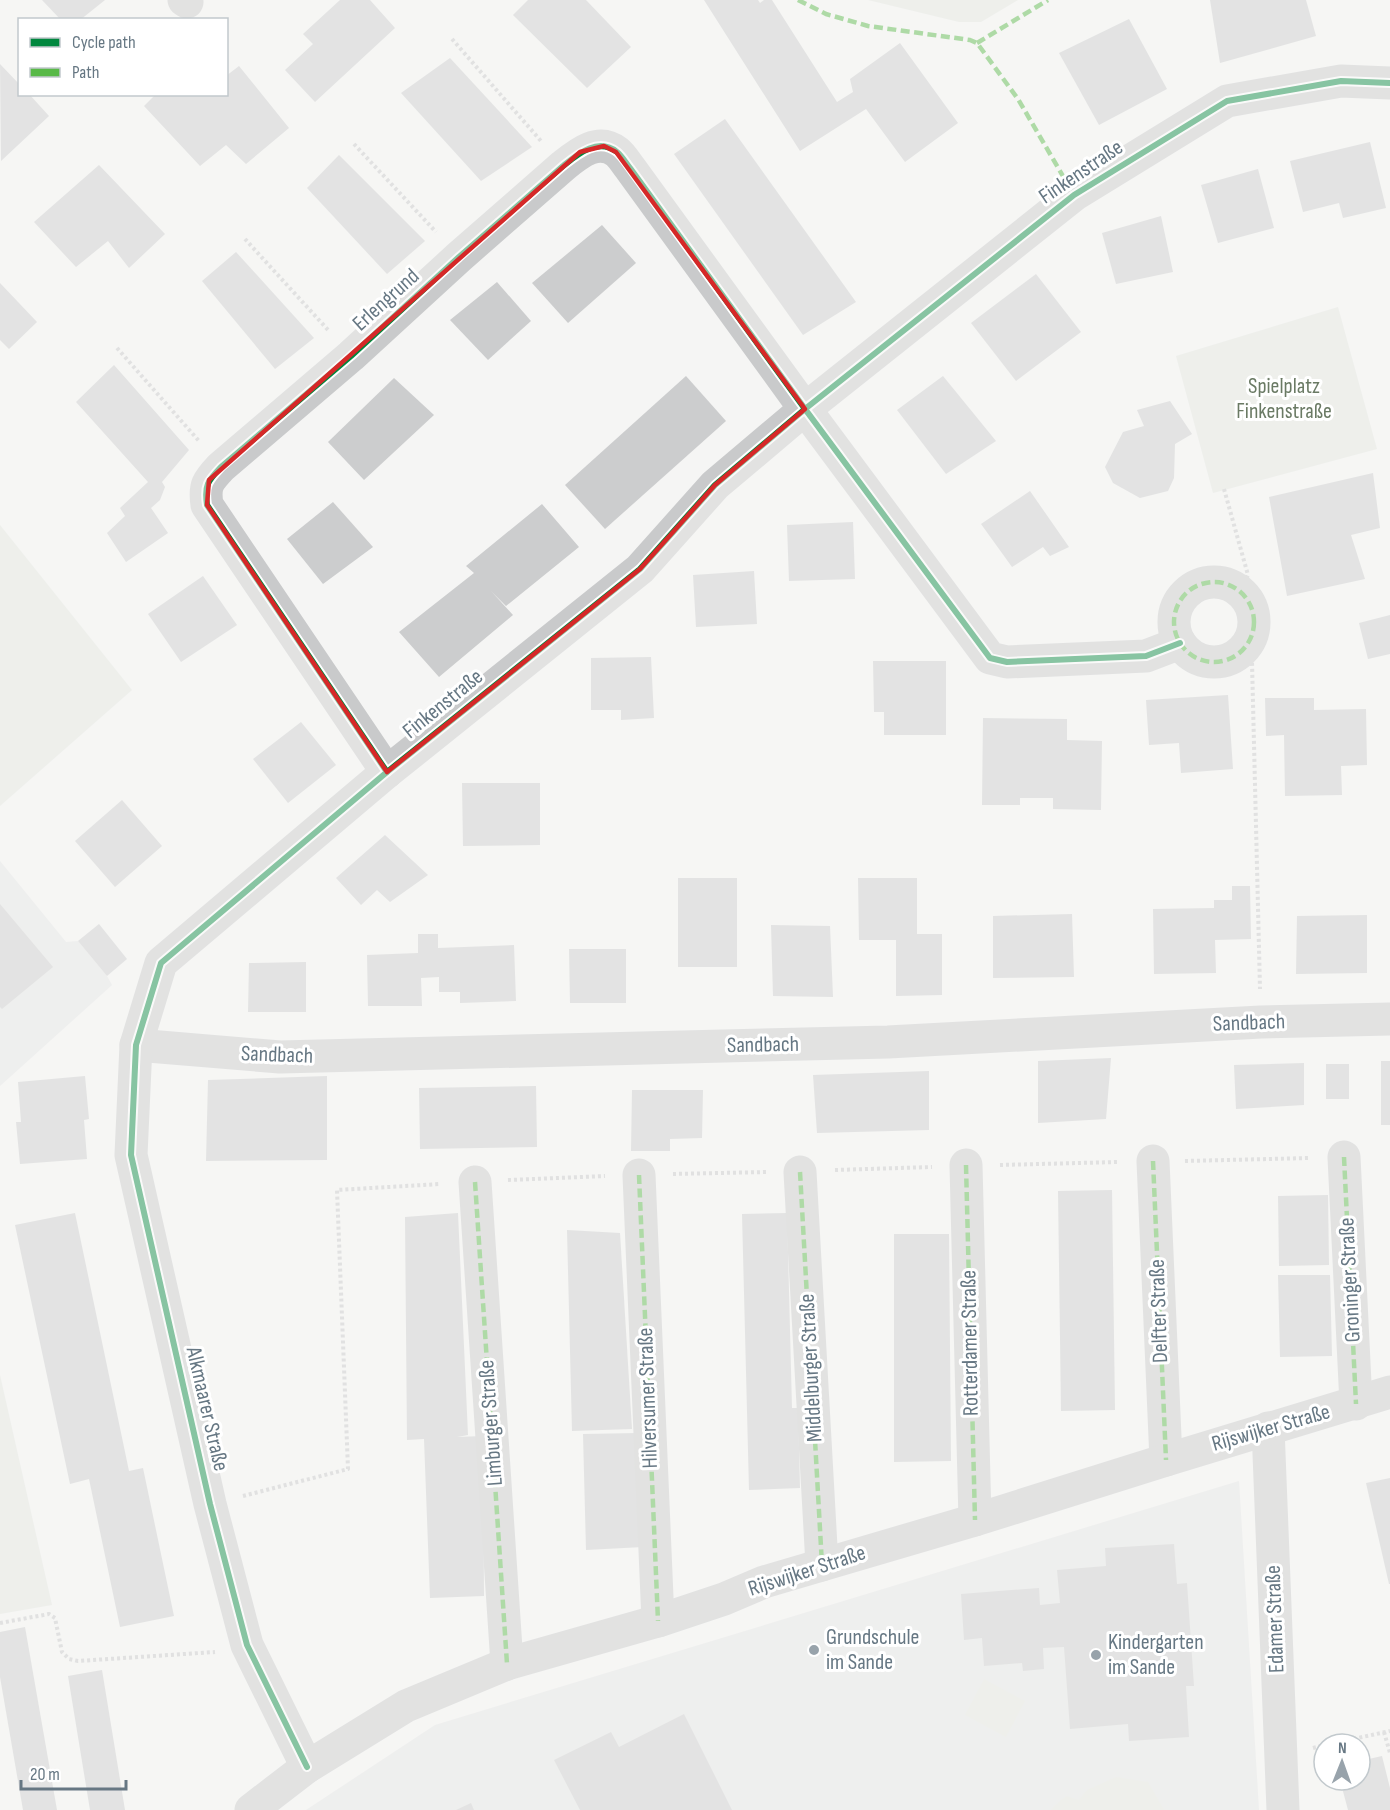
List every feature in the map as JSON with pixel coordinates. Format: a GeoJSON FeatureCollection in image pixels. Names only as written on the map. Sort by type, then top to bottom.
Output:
{"type":"FeatureCollection","features":[{"type":"Feature","properties":{"kind":"street","name":"Finkenstraße"},"geometry":{"type":"LineString","coordinates":[[136,1045],[161,963],[387,772],[640,569],[715,485],[805,409],[1074,195],[1227,101],[1341,81],[1390,82]]}},
{"type":"Feature","properties":{"kind":"street","name":"Erlengrund"},"geometry":{"type":"LineString","coordinates":[[387,772],[207,505],[205,491],[208,480],[221,467],[351,356],[459,257],[580,152],[592,147],[604,146],[616,152],[630,168],[805,409]]}},
{"type":"Feature","properties":{"kind":"street"},"geometry":{"type":"LineString","coordinates":[[805,409],[990,658],[1007,663],[1146,656],[1180,643]]}},
{"type":"Feature","properties":{"kind":"street"},"geometry":{"type":"LineString","coordinates":[[1218,582],[1241,591],[1248,601],[1254,618],[1252,635],[1239,654],[1229,659],[1207,661],[1196,658],[1180,643],[1175,631],[1175,612],[1184,596],[1193,587],[1218,582]]}},
{"type":"Feature","properties":{"kind":"street","name":"Sandbach"},"geometry":{"type":"LineString","coordinates":[[136,1045],[280,1057],[888,1042],[1261,1022],[1390,1019]]}},
{"type":"Feature","properties":{"kind":"street","name":"Alkmaarer Straße"},"geometry":{"type":"LineString","coordinates":[[136,1045],[131,1155],[210,1504],[247,1645],[307,1767]]}},
{"type":"Feature","properties":{"kind":"street","name":"Groninger Straße"},"geometry":{"type":"LineString","coordinates":[[1344,1157],[1356,1404]]}},
{"type":"Feature","properties":{"kind":"street","name":"Delfter Straße"},"geometry":{"type":"LineString","coordinates":[[1153,1161],[1166,1460]]}},
{"type":"Feature","properties":{"kind":"street","name":"Rotterdamer Straße"},"geometry":{"type":"LineString","coordinates":[[966,1165],[975,1520]]}},
{"type":"Feature","properties":{"kind":"street","name":"Middelburger Straße"},"geometry":{"type":"LineString","coordinates":[[800,1172],[822,1565]]}},
{"type":"Feature","properties":{"kind":"street","name":"Hilversumer Straße"},"geometry":{"type":"LineString","coordinates":[[639,1175],[658,1621]]}},
{"type":"Feature","properties":{"kind":"street","name":"Limburger Straße"},"geometry":{"type":"LineString","coordinates":[[475,1182],[507,1664]]}},
{"type":"Feature","properties":{"kind":"street","name":"Rijswijker Straße"},"geometry":{"type":"LineString","coordinates":[[251,1810],[307,1767],[406,1706],[507,1664],[658,1621],[724,1599],[764,1582],[975,1520],[1390,1392]]}},
{"type":"Feature","properties":{"kind":"street","name":"Edamer Straße"},"geometry":{"type":"LineString","coordinates":[[1268,1428],[1283,1810]]}},
{"type":"Feature","properties":{"kind":"path"},"geometry":{"type":"LineString","coordinates":[[452,39],[564,166]]}},
{"type":"Feature","properties":{"kind":"path"},"geometry":{"type":"LineString","coordinates":[[354,144],[459,257]]}},
{"type":"Feature","properties":{"kind":"path"},"geometry":{"type":"LineString","coordinates":[[245,239],[351,356]]}},
{"type":"Feature","properties":{"kind":"path"},"geometry":{"type":"LineString","coordinates":[[117,348],[221,467]]}},
{"type":"Feature","properties":{"kind":"path"},"geometry":{"type":"LineString","coordinates":[[1224,489],[1248,575],[1241,591]]}},
{"type":"Feature","properties":{"kind":"path"},"geometry":{"type":"LineString","coordinates":[[1246,646],[1252,662],[1261,1022]]}},
{"type":"Feature","properties":{"kind":"path"},"geometry":{"type":"LineString","coordinates":[[210,1504],[348,1469],[337,1190],[639,1175],[1344,1157]]}},
{"type":"Feature","properties":{"kind":"path"},"geometry":{"type":"LineString","coordinates":[[0,1623],[49,1614],[55,1618],[62,1652],[69,1659],[78,1661],[230,1651],[247,1645]]}},
{"type":"Feature","properties":{"kind":"path"},"geometry":{"type":"LineString","coordinates":[[1372,1735],[1390,1731]]}},
{"type":"Feature","properties":{"kind":"path"},"geometry":{"type":"LineString","coordinates":[[1384,1732],[1390,1753]]}},
{"type":"Feature","properties":{"kind":"highlighted area"},"geometry":{"type":"Polygon","coordinates":[[[604,146],[616,152],[805,409],[715,485],[640,569],[387,772],[207,505],[209,480],[580,152],[604,146]]]}},
{"type":"Feature","properties":{"kind":"shaded area"},"geometry":{"type":"Polygon","coordinates":[[[0,861],[66,942],[78,941],[112,985],[0,1086],[0,861]]]}},
{"type":"Feature","properties":{"kind":"shaded area"},"geometry":{"type":"Polygon","coordinates":[[[1239,1481],[1259,1810],[306,1810],[435,1725],[1239,1481]]]}},
{"type":"Feature","properties":{"kind":"green space"},"geometry":{"type":"Polygon","coordinates":[[[868,0],[1018,0],[981,22],[959,22],[868,0]]]}},
{"type":"Feature","properties":{"kind":"green space","name":"Spielplatz Finkenstraße"},"geometry":{"type":"Polygon","coordinates":[[[1338,307],[1377,449],[1213,493],[1176,356],[1338,307]]]}},
{"type":"Feature","properties":{"kind":"green space"},"geometry":{"type":"Polygon","coordinates":[[[0,525],[132,690],[0,806],[0,525]]]}},
{"type":"Feature","properties":{"kind":"green space"},"geometry":{"type":"Polygon","coordinates":[[[0,1375],[52,1605],[0,1614],[0,1375]]]}},
{"type":"Feature","properties":{"kind":"green space"},"geometry":{"type":"Polygon","coordinates":[[[984,1679],[1025,1701],[1006,1737],[965,1715],[984,1679]]]}},
{"type":"Feature","properties":{"kind":"green space"},"geometry":{"type":"Polygon","coordinates":[[[1116,1777],[1148,1782],[1164,1810],[1051,1810],[1067,1796],[1079,1800],[1087,1790],[1116,1777]]]}},
{"type":"Feature","properties":{"kind":"building"},"geometry":{"type":"Polygon","coordinates":[[[42,0],[105,0],[82,18],[59,18],[42,0]]]}},
{"type":"Feature","properties":{"kind":"building"},"geometry":{"type":"Polygon","coordinates":[[[340,0],[370,0],[395,28],[315,102],[285,70],[313,44],[303,34],[340,0]]]}},
{"type":"Feature","properties":{"kind":"building"},"geometry":{"type":"Polygon","coordinates":[[[528,0],[586,0],[631,47],[587,88],[513,15],[528,0]]]}},
{"type":"Feature","properties":{"kind":"building"},"geometry":{"type":"Polygon","coordinates":[[[704,0],[758,0],[760,3],[764,0],[772,0],[837,102],[853,92],[850,79],[900,43],[958,123],[905,162],[866,109],[800,151],[704,0]]]}},
{"type":"Feature","properties":{"kind":"building"},"geometry":{"type":"Polygon","coordinates":[[[1210,0],[1306,0],[1316,36],[1220,63],[1210,0]]]}},
{"type":"Feature","properties":{"kind":"building"},"geometry":{"type":"Polygon","coordinates":[[[1129,19],[1167,89],[1099,125],[1059,53],[1129,19]]]}},
{"type":"Feature","properties":{"kind":"building"},"geometry":{"type":"Polygon","coordinates":[[[450,58],[532,147],[481,181],[401,93],[450,58]]]}},
{"type":"Feature","properties":{"kind":"building"},"geometry":{"type":"Polygon","coordinates":[[[0,64],[18,83],[18,96],[31,96],[49,116],[1,161],[0,64]]]}},
{"type":"Feature","properties":{"kind":"building"},"geometry":{"type":"Polygon","coordinates":[[[239,66],[289,128],[246,164],[226,145],[200,166],[144,106],[154,96],[228,96],[228,74],[239,66]]]}},
{"type":"Feature","properties":{"kind":"building"},"geometry":{"type":"Polygon","coordinates":[[[725,119],[856,302],[803,335],[674,154],[725,119]]]}},
{"type":"Feature","properties":{"kind":"building"},"geometry":{"type":"Polygon","coordinates":[[[1370,142],[1386,208],[1343,218],[1339,203],[1303,212],[1290,161],[1370,142]]]}},
{"type":"Feature","properties":{"kind":"building"},"geometry":{"type":"Polygon","coordinates":[[[339,155],[425,241],[387,274],[307,188],[339,155]]]}},
{"type":"Feature","properties":{"kind":"building"},"geometry":{"type":"Polygon","coordinates":[[[99,165],[165,234],[129,268],[108,241],[76,267],[34,222],[99,165]]]}},
{"type":"Feature","properties":{"kind":"building"},"geometry":{"type":"Polygon","coordinates":[[[1258,169],[1274,228],[1218,243],[1201,185],[1258,169]]]}},
{"type":"Feature","properties":{"kind":"building"},"geometry":{"type":"Polygon","coordinates":[[[1161,216],[1173,272],[1116,284],[1102,233],[1161,216]]]}},
{"type":"Feature","properties":{"kind":"building"},"geometry":{"type":"Polygon","coordinates":[[[602,225],[636,263],[568,323],[532,283],[602,225]]]}},
{"type":"Feature","properties":{"kind":"building"},"geometry":{"type":"Polygon","coordinates":[[[236,252],[314,338],[275,369],[202,281],[236,252]]]}},
{"type":"Feature","properties":{"kind":"building"},"geometry":{"type":"Polygon","coordinates":[[[1036,274],[1081,332],[1016,381],[971,323],[1036,274]]]}},
{"type":"Feature","properties":{"kind":"building"},"geometry":{"type":"Polygon","coordinates":[[[497,282],[531,321],[488,360],[450,320],[497,282]]]}},
{"type":"Feature","properties":{"kind":"building"},"geometry":{"type":"Polygon","coordinates":[[[0,283],[37,322],[9,349],[0,340],[0,283]]]}},
{"type":"Feature","properties":{"kind":"building"},"geometry":{"type":"Polygon","coordinates":[[[114,365],[189,450],[162,482],[165,487],[160,500],[151,508],[168,533],[126,562],[107,533],[125,516],[120,508],[148,482],[76,402],[114,365]]]}},
{"type":"Feature","properties":{"kind":"building"},"geometry":{"type":"Polygon","coordinates":[[[686,376],[726,421],[605,529],[565,485],[686,376]]]}},
{"type":"Feature","properties":{"kind":"building"},"geometry":{"type":"Polygon","coordinates":[[[943,376],[996,441],[946,474],[897,410],[943,376]]]}},
{"type":"Feature","properties":{"kind":"building"},"geometry":{"type":"Polygon","coordinates":[[[394,378],[434,415],[364,480],[328,442],[394,378]]]}},
{"type":"Feature","properties":{"kind":"building"},"geometry":{"type":"Polygon","coordinates":[[[1170,401],[1192,434],[1175,444],[1174,478],[1168,491],[1140,498],[1113,483],[1105,467],[1123,432],[1144,426],[1137,410],[1170,401]]]}},
{"type":"Feature","properties":{"kind":"building"},"geometry":{"type":"Polygon","coordinates":[[[1373,473],[1380,528],[1351,535],[1365,579],[1287,596],[1269,497],[1373,473]]]}},
{"type":"Feature","properties":{"kind":"building"},"geometry":{"type":"Polygon","coordinates":[[[1030,491],[1069,547],[1050,556],[1043,547],[1012,567],[981,524],[1030,491]]]}},
{"type":"Feature","properties":{"kind":"building"},"geometry":{"type":"Polygon","coordinates":[[[333,502],[373,547],[323,584],[287,539],[333,502]]]}},
{"type":"Feature","properties":{"kind":"building"},"geometry":{"type":"Polygon","coordinates":[[[542,504],[579,547],[506,606],[491,591],[513,615],[439,677],[399,632],[474,573],[466,566],[542,504]]]}},
{"type":"Feature","properties":{"kind":"building"},"geometry":{"type":"Polygon","coordinates":[[[853,522],[855,579],[789,581],[787,525],[853,522]]]}},
{"type":"Feature","properties":{"kind":"building"},"geometry":{"type":"Polygon","coordinates":[[[754,571],[757,624],[696,627],[693,575],[754,571]]]}},
{"type":"Feature","properties":{"kind":"building"},"geometry":{"type":"Polygon","coordinates":[[[203,576],[237,625],[181,662],[148,614],[203,576]]]}},
{"type":"Feature","properties":{"kind":"building"},"geometry":{"type":"Polygon","coordinates":[[[1390,615],[1390,654],[1368,659],[1359,623],[1390,615]]]}},
{"type":"Feature","properties":{"kind":"building"},"geometry":{"type":"Polygon","coordinates":[[[651,657],[654,718],[621,720],[621,710],[591,710],[591,658],[651,657]]]}},
{"type":"Feature","properties":{"kind":"building"},"geometry":{"type":"Polygon","coordinates":[[[873,661],[946,661],[946,735],[884,735],[884,712],[874,712],[873,661]]]}},
{"type":"Feature","properties":{"kind":"building"},"geometry":{"type":"Polygon","coordinates":[[[1228,695],[1233,769],[1181,773],[1179,743],[1149,745],[1146,700],[1228,695]]]}},
{"type":"Feature","properties":{"kind":"building"},"geometry":{"type":"Polygon","coordinates":[[[1265,698],[1314,698],[1314,710],[1366,709],[1367,765],[1341,766],[1342,795],[1285,796],[1284,735],[1266,736],[1265,698]]]}},
{"type":"Feature","properties":{"kind":"building"},"geometry":{"type":"Polygon","coordinates":[[[983,718],[1067,719],[1067,740],[1102,741],[1101,810],[1053,809],[1053,798],[1020,798],[1020,805],[982,805],[983,718]]]}},
{"type":"Feature","properties":{"kind":"building"},"geometry":{"type":"Polygon","coordinates":[[[301,722],[336,765],[288,803],[253,759],[301,722]]]}},
{"type":"Feature","properties":{"kind":"building"},"geometry":{"type":"Polygon","coordinates":[[[462,783],[540,783],[540,845],[463,846],[462,783]]]}},
{"type":"Feature","properties":{"kind":"building"},"geometry":{"type":"Polygon","coordinates":[[[122,800],[162,846],[115,887],[75,841],[122,800]]]}},
{"type":"Feature","properties":{"kind":"building"},"geometry":{"type":"Polygon","coordinates":[[[385,835],[428,875],[390,902],[377,890],[361,905],[336,878],[385,835]]]}},
{"type":"Feature","properties":{"kind":"building"},"geometry":{"type":"Polygon","coordinates":[[[678,878],[737,878],[737,967],[678,967],[678,878]]]}},
{"type":"Feature","properties":{"kind":"building"},"geometry":{"type":"Polygon","coordinates":[[[858,878],[917,878],[917,934],[942,934],[942,995],[896,996],[896,940],[859,940],[858,878]]]}},
{"type":"Feature","properties":{"kind":"building"},"geometry":{"type":"Polygon","coordinates":[[[1232,886],[1250,886],[1251,939],[1215,940],[1216,973],[1154,974],[1153,909],[1214,908],[1214,900],[1232,900],[1232,886]]]}},
{"type":"Feature","properties":{"kind":"building"},"geometry":{"type":"Polygon","coordinates":[[[0,904],[53,967],[2,1009],[0,1007],[0,904]]]}},
{"type":"Feature","properties":{"kind":"building"},"geometry":{"type":"Polygon","coordinates":[[[1072,914],[1074,977],[993,978],[993,916],[1072,914]]]}},
{"type":"Feature","properties":{"kind":"building"},"geometry":{"type":"Polygon","coordinates":[[[1367,915],[1367,973],[1296,974],[1297,916],[1367,915]]]}},
{"type":"Feature","properties":{"kind":"building"},"geometry":{"type":"Polygon","coordinates":[[[99,924],[127,959],[107,976],[78,941],[99,924]]]}},
{"type":"Feature","properties":{"kind":"building"},"geometry":{"type":"Polygon","coordinates":[[[771,925],[830,926],[833,997],[773,996],[771,925]]]}},
{"type":"Feature","properties":{"kind":"building"},"geometry":{"type":"Polygon","coordinates":[[[418,934],[438,934],[438,948],[514,945],[516,1001],[460,1003],[460,992],[439,992],[439,977],[421,978],[422,1006],[368,1006],[367,955],[418,953],[418,934]]]}},
{"type":"Feature","properties":{"kind":"building"},"geometry":{"type":"Polygon","coordinates":[[[569,949],[626,949],[626,1003],[570,1003],[569,949]]]}},
{"type":"Feature","properties":{"kind":"building"},"geometry":{"type":"Polygon","coordinates":[[[306,962],[306,1012],[248,1012],[249,963],[306,962]]]}},
{"type":"Feature","properties":{"kind":"building"},"geometry":{"type":"Polygon","coordinates":[[[1111,1058],[1106,1119],[1038,1123],[1038,1061],[1111,1058]]]}},
{"type":"Feature","properties":{"kind":"building"},"geometry":{"type":"Polygon","coordinates":[[[1381,1061],[1390,1061],[1390,1125],[1381,1125],[1381,1061]]]}},
{"type":"Feature","properties":{"kind":"building"},"geometry":{"type":"Polygon","coordinates":[[[1304,1063],[1304,1105],[1236,1109],[1234,1065],[1304,1063]]]}},
{"type":"Feature","properties":{"kind":"building"},"geometry":{"type":"Polygon","coordinates":[[[1326,1064],[1349,1064],[1349,1099],[1326,1099],[1326,1064]]]}},
{"type":"Feature","properties":{"kind":"building"},"geometry":{"type":"Polygon","coordinates":[[[929,1071],[929,1130],[817,1133],[813,1075],[929,1071]]]}},
{"type":"Feature","properties":{"kind":"building"},"geometry":{"type":"Polygon","coordinates":[[[85,1076],[89,1119],[84,1120],[87,1159],[20,1164],[16,1122],[21,1122],[18,1082],[85,1076]]]}},
{"type":"Feature","properties":{"kind":"building"},"geometry":{"type":"Polygon","coordinates":[[[327,1076],[327,1160],[206,1161],[208,1080],[327,1076]]]}},
{"type":"Feature","properties":{"kind":"building"},"geometry":{"type":"Polygon","coordinates":[[[536,1086],[537,1147],[420,1149],[419,1088],[536,1086]]]}},
{"type":"Feature","properties":{"kind":"building"},"geometry":{"type":"Polygon","coordinates":[[[632,1090],[703,1090],[702,1138],[670,1139],[670,1151],[631,1151],[632,1090]]]}},
{"type":"Feature","properties":{"kind":"building"},"geometry":{"type":"Polygon","coordinates":[[[1112,1190],[1115,1410],[1061,1411],[1058,1191],[1112,1190]]]}},
{"type":"Feature","properties":{"kind":"building"},"geometry":{"type":"Polygon","coordinates":[[[1328,1195],[1329,1265],[1279,1266],[1278,1196],[1328,1195]]]}},
{"type":"Feature","properties":{"kind":"building"},"geometry":{"type":"Polygon","coordinates":[[[75,1213],[129,1471],[143,1468],[174,1616],[120,1627],[89,1479],[70,1484],[15,1225],[75,1213]]]}},
{"type":"Feature","properties":{"kind":"building"},"geometry":{"type":"Polygon","coordinates":[[[458,1213],[468,1435],[457,1437],[483,1436],[484,1596],[430,1598],[424,1439],[407,1440],[405,1217],[458,1213]]]}},
{"type":"Feature","properties":{"kind":"building"},"geometry":{"type":"Polygon","coordinates":[[[787,1213],[792,1408],[798,1408],[800,1488],[749,1490],[742,1214],[787,1213]]]}},
{"type":"Feature","properties":{"kind":"building"},"geometry":{"type":"Polygon","coordinates":[[[567,1230],[620,1233],[632,1429],[572,1431],[567,1230]]]}},
{"type":"Feature","properties":{"kind":"building"},"geometry":{"type":"Polygon","coordinates":[[[894,1234],[949,1234],[951,1461],[894,1462],[894,1234]]]}},
{"type":"Feature","properties":{"kind":"building"},"geometry":{"type":"Polygon","coordinates":[[[1278,1275],[1330,1275],[1332,1356],[1280,1357],[1278,1275]]]}},
{"type":"Feature","properties":{"kind":"building"},"geometry":{"type":"Polygon","coordinates":[[[638,1433],[643,1547],[586,1550],[583,1434],[638,1433]]]}},
{"type":"Feature","properties":{"kind":"building"},"geometry":{"type":"Polygon","coordinates":[[[1390,1478],[1390,1584],[1389,1584],[1366,1483],[1390,1478]]]}},
{"type":"Feature","properties":{"kind":"building"},"geometry":{"type":"Polygon","coordinates":[[[1174,1544],[1177,1584],[1187,1583],[1194,1686],[1186,1686],[1189,1737],[1129,1741],[1128,1724],[1070,1729],[1064,1647],[1043,1648],[1044,1669],[1023,1671],[1022,1663],[984,1666],[982,1638],[964,1640],[961,1594],[1039,1588],[1040,1605],[1060,1603],[1057,1570],[1106,1566],[1105,1548],[1174,1544]]]}},
{"type":"Feature","properties":{"kind":"building"},"geometry":{"type":"Polygon","coordinates":[[[25,1627],[57,1810],[23,1810],[0,1677],[0,1632],[25,1627]]]}},
{"type":"Feature","properties":{"kind":"building"},"geometry":{"type":"Polygon","coordinates":[[[102,1670],[125,1810],[90,1810],[68,1676],[102,1670]]]}},
{"type":"Feature","properties":{"kind":"building"},"geometry":{"type":"Polygon","coordinates":[[[684,1714],[732,1810],[580,1810],[554,1760],[611,1732],[619,1747],[684,1714]]]}},
{"type":"Feature","properties":{"kind":"building"},"geometry":{"type":"Polygon","coordinates":[[[1382,1756],[1390,1788],[1390,1810],[1348,1810],[1343,1792],[1372,1792],[1372,1758],[1382,1756]]]}},
{"type":"Feature","properties":{"kind":"building"},"geometry":{"type":"Polygon","coordinates":[[[471,1803],[474,1810],[456,1810],[471,1803]]]}},
{"type":"Feature","properties":{"kind":"marked path"},"geometry":{"type":"LineString","coordinates":[[798,0],[826,14],[868,26],[970,40],[977,43],[1018,99],[1074,195]]}},
{"type":"Feature","properties":{"kind":"marked path"},"geometry":{"type":"LineString","coordinates":[[977,43],[1048,0]]}},
{"type":"Feature","properties":{"kind":"marked path"},"geometry":{"type":"LineString","coordinates":[[1214,582],[1229,585],[1242,594],[1251,607],[1254,622],[1251,637],[1242,650],[1229,659],[1214,662],[1199,659],[1186,650],[1177,637],[1174,622],[1177,607],[1186,594],[1199,585],[1214,582]]}},
{"type":"Feature","properties":{"kind":"marked path"},"geometry":{"type":"LineString","coordinates":[[1344,1157],[1356,1404]]}},
{"type":"Feature","properties":{"kind":"marked path"},"geometry":{"type":"LineString","coordinates":[[1153,1161],[1166,1460]]}},
{"type":"Feature","properties":{"kind":"marked path"},"geometry":{"type":"LineString","coordinates":[[966,1165],[975,1520]]}},
{"type":"Feature","properties":{"kind":"marked path"},"geometry":{"type":"LineString","coordinates":[[800,1172],[822,1565]]}},
{"type":"Feature","properties":{"kind":"marked path"},"geometry":{"type":"LineString","coordinates":[[639,1175],[658,1621]]}},
{"type":"Feature","properties":{"kind":"marked path"},"geometry":{"type":"LineString","coordinates":[[475,1182],[507,1664]]}},
{"type":"Feature","properties":{"kind":"cycle path"},"geometry":{"type":"LineString","coordinates":[[307,1767],[247,1645],[210,1504],[131,1155],[136,1045],[161,963],[387,772],[640,569],[715,485],[805,409],[1074,195],[1227,101],[1341,81],[1390,83]]}},
{"type":"Feature","properties":{"kind":"cycle path"},"geometry":{"type":"LineString","coordinates":[[387,772],[207,505],[208,484],[221,467],[351,356],[563,166],[582,152],[596,147],[610,148],[622,158],[990,658],[1007,662],[1146,656],[1180,643]]}},
{"type":"Feature","properties":{"kind":"place","name":"Grundschule im Sande"},"geometry":{"type":"Point","coordinates":[814,1650]}},
{"type":"Feature","properties":{"kind":"place","name":"Kindergarten im Sande"},"geometry":{"type":"Point","coordinates":[1096,1655]}}]}
